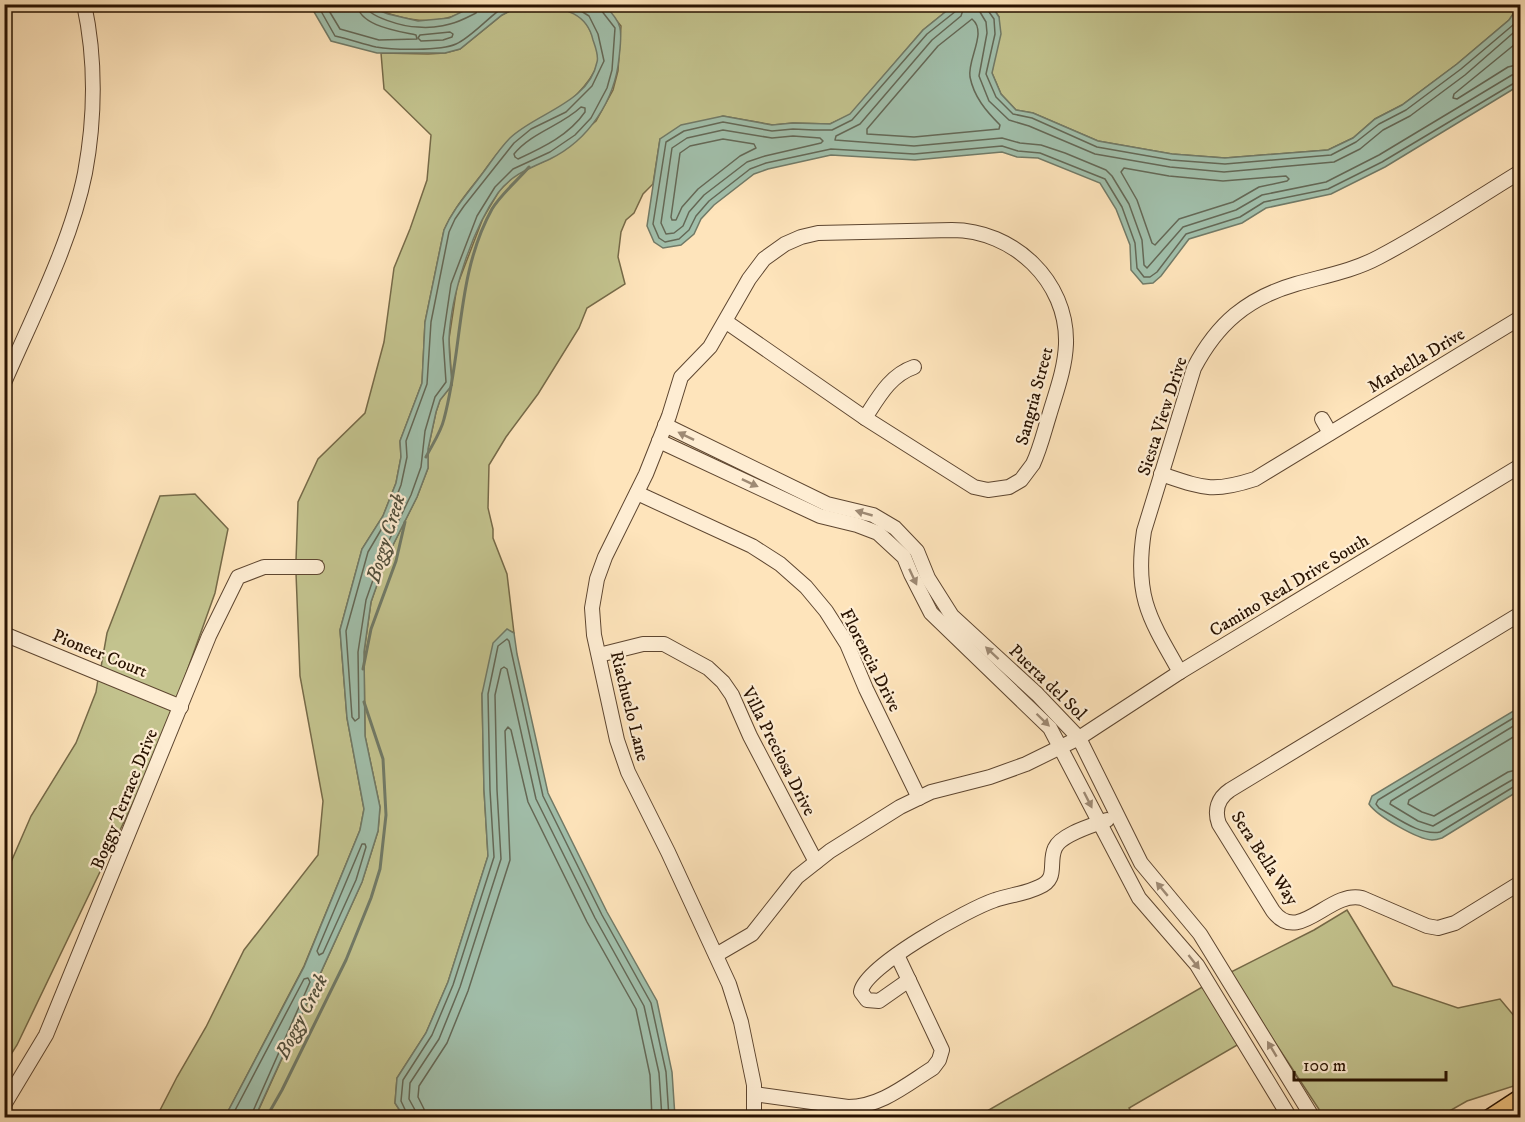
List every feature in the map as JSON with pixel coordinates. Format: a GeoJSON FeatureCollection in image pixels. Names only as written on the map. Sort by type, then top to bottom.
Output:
{"type":"FeatureCollection","features":[{"type":"Feature","properties":{"kind":"main road"},"geometry":{"type":"LineString","coordinates":[[1491,1118],[1521,1099]]}},
{"type":"Feature","properties":{"kind":"street"},"geometry":{"type":"LineString","coordinates":[[4,383],[66,239],[85,173],[92,107],[92,64],[84,4]]}},
{"type":"Feature","properties":{"kind":"street","name":"Siesta View Drive"},"geometry":{"type":"LineString","coordinates":[[1180,672],[1150,620],[1141,589],[1139,558],[1144,531],[1194,368],[1205,347],[1220,328],[1243,307],[1269,294],[1350,270],[1379,257],[1521,172]]}},
{"type":"Feature","properties":{"kind":"street","name":"Sangria Street"},"geometry":{"type":"LineString","coordinates":[[672,402],[681,377],[705,353],[753,273],[764,260],[785,244],[809,234],[960,230],[995,238],[1015,248],[1032,262],[1046,279],[1056,296],[1064,323],[1066,344],[1063,371],[1039,451],[1030,470],[1021,480],[1002,489],[988,490],[975,487],[865,418],[725,321]]}},
{"type":"Feature","properties":{"kind":"street","name":"Marbella Drive"},"geometry":{"type":"LineString","coordinates":[[1161,474],[1212,489],[1231,487],[1255,479],[1521,318]]}},
{"type":"Feature","properties":{"kind":"street"},"geometry":{"type":"LineString","coordinates":[[865,418],[893,379],[905,370],[914,367]]}},
{"type":"Feature","properties":{"kind":"street","name":"Riachuelo Lane"},"geometry":{"type":"LineString","coordinates":[[672,402],[659,441],[597,579],[592,608],[594,635],[618,740],[628,772],[729,984],[741,1022],[753,1077],[754,1118]]}},
{"type":"Feature","properties":{"kind":"street"},"geometry":{"type":"LineString","coordinates":[[1322,419],[1330,433]]}},
{"type":"Feature","properties":{"kind":"street","name":"Puerta del Sol"},"geometry":{"type":"LineString","coordinates":[[665,425],[827,504],[873,515],[895,528],[917,551],[928,578],[952,616],[1037,694],[1079,738],[1141,863],[1192,924],[1236,989],[1313,1118]]}},
{"type":"Feature","properties":{"kind":"street","name":"Puerta del Sol"},"geometry":{"type":"LineString","coordinates":[[659,441],[820,516],[858,525],[878,533],[904,556],[931,613],[1050,728],[1139,898],[1197,965],[1290,1118]]}},
{"type":"Feature","properties":{"kind":"street","name":"Camino Real Drive South"},"geometry":{"type":"LineString","coordinates":[[716,955],[753,934],[797,877],[830,850],[900,807],[931,792],[990,777],[1062,748],[1180,672],[1521,466]]}},
{"type":"Feature","properties":{"kind":"street","name":"Florencia Drive"},"geometry":{"type":"LineString","coordinates":[[636,494],[752,546],[780,564],[806,587],[826,611],[847,644],[919,798]]}},
{"type":"Feature","properties":{"kind":"street","name":"Boggy Terrace Drive"},"geometry":{"type":"LineString","coordinates":[[4,1105],[46,1035],[209,636],[238,577],[264,567],[317,567]]}},
{"type":"Feature","properties":{"kind":"street","name":"Sera Bella Way"},"geometry":{"type":"LineString","coordinates":[[1521,614],[1230,790],[1220,799],[1216,811],[1219,824],[1273,911],[1288,922],[1302,922],[1336,901],[1351,896],[1362,898],[1427,926],[1444,927],[1521,883]]}},
{"type":"Feature","properties":{"kind":"street","name":"Pioneer Court"},"geometry":{"type":"LineString","coordinates":[[4,634],[181,707]]}},
{"type":"Feature","properties":{"kind":"street","name":"Villa Preciosa Drive"},"geometry":{"type":"LineString","coordinates":[[598,655],[644,644],[664,644],[708,668],[723,682],[732,695],[750,736],[816,862]]}},
{"type":"Feature","properties":{"kind":"street"},"geometry":{"type":"LineString","coordinates":[[909,980],[879,1001],[867,1000],[861,992],[866,980],[922,936],[964,912],[1047,883],[1051,878],[1055,847],[1061,841],[1077,831],[1118,817]]}},
{"type":"Feature","properties":{"kind":"street"},"geometry":{"type":"LineString","coordinates":[[1175,939],[1192,924]]}},
{"type":"Feature","properties":{"kind":"street"},"geometry":{"type":"LineString","coordinates":[[754,1094],[824,1111],[863,1107],[877,1102],[933,1068],[942,1050],[897,955]]}},
{"type":"Feature","properties":{"kind":"green space"},"geometry":{"type":"Polygon","coordinates":[[[365,5],[476,5],[447,18],[423,20],[399,17],[365,5]]]}},
{"type":"Feature","properties":{"kind":"green space"},"geometry":{"type":"Polygon","coordinates":[[[521,5],[550,6],[578,15],[590,30],[597,49],[598,61],[589,80],[572,99],[523,129],[503,146],[461,201],[444,230],[425,322],[422,383],[400,441],[401,457],[396,483],[383,516],[362,549],[340,630],[347,718],[364,809],[360,830],[304,966],[225,1117],[156,1118],[206,1027],[244,950],[318,855],[323,801],[300,676],[296,573],[321,572],[322,561],[296,561],[298,502],[318,459],[365,413],[384,342],[394,268],[427,180],[431,135],[384,89],[381,53],[428,54],[460,49],[502,15],[521,5]]]}},
{"type":"Feature","properties":{"kind":"green space"},"geometry":{"type":"Polygon","coordinates":[[[604,5],[954,5],[923,30],[850,115],[830,124],[773,125],[723,116],[660,139],[653,184],[643,194],[621,232],[618,257],[625,284],[587,308],[579,328],[538,394],[506,437],[489,465],[488,508],[493,538],[507,574],[514,633],[507,630],[482,694],[488,856],[448,982],[426,1033],[397,1078],[395,1103],[404,1117],[255,1118],[362,882],[378,831],[380,807],[365,736],[364,652],[371,602],[386,559],[417,497],[428,468],[428,449],[436,412],[440,400],[452,385],[449,339],[457,286],[483,218],[499,191],[516,174],[553,157],[596,121],[613,90],[618,71],[621,26],[604,5]]]}},
{"type":"Feature","properties":{"kind":"green space"},"geometry":{"type":"Polygon","coordinates":[[[991,5],[1520,5],[1509,20],[1457,64],[1402,105],[1375,119],[1353,138],[1328,150],[1225,158],[1172,154],[1098,141],[1033,113],[1016,110],[1001,94],[992,73],[999,17],[991,5]]]}},
{"type":"Feature","properties":{"kind":"green space"},"geometry":{"type":"Polygon","coordinates":[[[195,494],[228,529],[215,593],[177,699],[101,667],[107,633],[160,496],[195,494]]]}},
{"type":"Feature","properties":{"kind":"green space"},"geometry":{"type":"Polygon","coordinates":[[[98,679],[173,710],[144,780],[17,1045],[5,1064],[5,876],[31,816],[76,743],[96,692],[98,679]]]}},
{"type":"Feature","properties":{"kind":"green space"},"geometry":{"type":"Polygon","coordinates":[[[1347,910],[1393,986],[1458,1008],[1500,999],[1520,1023],[1520,1084],[1467,1101],[1439,1117],[1324,1117],[1231,972],[1314,930],[1347,910]]]}},
{"type":"Feature","properties":{"kind":"green space"},"geometry":{"type":"Polygon","coordinates":[[[1204,986],[1239,1044],[1129,1108],[1135,1117],[975,1118],[1204,986]]]}},
{"type":"Feature","properties":{"kind":"water"},"geometry":{"type":"Polygon","coordinates":[[[1520,4],[1520,85],[1385,167],[1331,194],[1266,208],[1242,223],[1189,239],[1153,283],[1143,284],[1131,270],[1130,245],[1116,209],[1100,183],[1038,158],[1017,157],[1002,152],[915,160],[831,155],[768,169],[754,174],[714,205],[701,219],[694,234],[681,245],[663,248],[654,242],[647,226],[660,139],[681,125],[723,116],[772,125],[830,124],[850,114],[923,30],[954,5],[991,5],[999,17],[1001,34],[992,73],[1001,94],[1016,110],[1033,113],[1098,141],[1172,154],[1225,158],[1328,150],[1353,138],[1375,119],[1402,105],[1457,64],[1509,20],[1520,4]]]}},
{"type":"Feature","properties":{"kind":"water"},"geometry":{"type":"Polygon","coordinates":[[[310,5],[365,5],[388,14],[418,21],[449,18],[476,5],[521,5],[502,15],[460,49],[445,53],[377,53],[331,41],[310,5]]]}},
{"type":"Feature","properties":{"kind":"water"},"geometry":{"type":"Polygon","coordinates":[[[541,5],[604,5],[615,18],[620,28],[621,41],[612,89],[598,117],[577,141],[550,159],[521,173],[503,187],[480,225],[464,263],[454,302],[449,339],[452,385],[440,400],[436,412],[428,449],[428,468],[417,497],[386,559],[371,602],[364,652],[365,736],[380,807],[378,831],[362,882],[255,1117],[225,1117],[304,967],[360,830],[364,809],[347,718],[340,630],[362,549],[383,516],[396,483],[401,457],[400,441],[422,383],[425,322],[444,230],[456,208],[506,142],[521,129],[560,106],[584,88],[597,62],[598,57],[586,24],[574,14],[541,5]]]}},
{"type":"Feature","properties":{"kind":"water"},"geometry":{"type":"Polygon","coordinates":[[[507,629],[514,633],[548,793],[607,912],[657,1001],[672,1072],[675,1117],[404,1117],[395,1103],[397,1078],[426,1033],[448,982],[488,856],[482,694],[493,643],[507,629]]]}},
{"type":"Feature","properties":{"kind":"water"},"geometry":{"type":"Polygon","coordinates":[[[1520,707],[1520,790],[1442,838],[1433,840],[1417,836],[1398,826],[1380,815],[1369,804],[1372,796],[1520,707]]]}},
{"type":"Feature","properties":{"kind":"waterway","name":"Boggy Creek"},"geometry":{"type":"LineString","coordinates":[[426,457],[439,434],[444,419],[466,286],[480,234],[496,203],[529,167]]}},
{"type":"Feature","properties":{"kind":"waterway","name":"Boggy Creek"},"geometry":{"type":"LineString","coordinates":[[363,669],[371,629],[396,561],[405,522]]}},
{"type":"Feature","properties":{"kind":"waterway","name":"Boggy Creek"},"geometry":{"type":"LineString","coordinates":[[266,1118],[346,960],[380,869],[386,815],[383,759],[364,702]]}}]}
